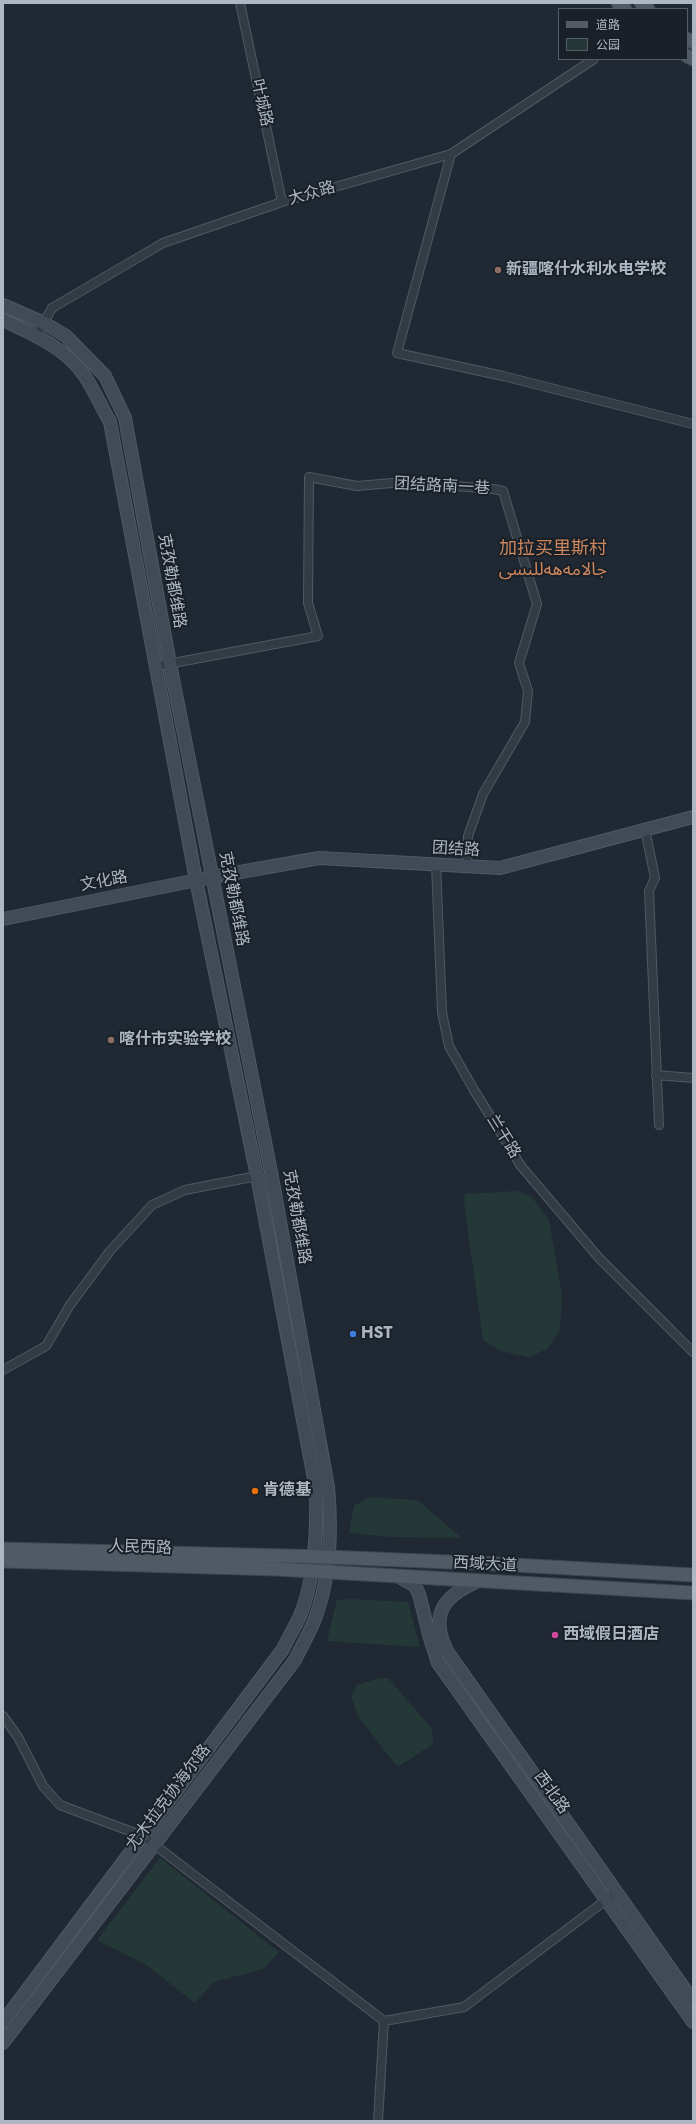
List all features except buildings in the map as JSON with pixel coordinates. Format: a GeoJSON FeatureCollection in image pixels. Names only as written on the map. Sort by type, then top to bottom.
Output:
{"type":"FeatureCollection","features":[{"type":"Feature","properties":{"kind":"main road","name":"克孜勒都维路"},"geometry":{"type":"LineString","coordinates":[[3,305],[44,323],[66,336],[105,376],[125,418],[170,664],[271,1172],[328,1487],[331,1524],[328,1557]]}},
{"type":"Feature","properties":{"kind":"main road","name":"克孜勒都维路"},"geometry":{"type":"LineString","coordinates":[[3,320],[37,335],[67,356],[86,377],[110,422],[196,880],[257,1176],[316,1489],[317,1524],[313,1556]]}},
{"type":"Feature","properties":{"kind":"main road","name":"团结路"},"geometry":{"type":"LineString","coordinates":[[212,877],[319,858],[500,868],[693,817]]}},
{"type":"Feature","properties":{"kind":"main road","name":"文化路"},"geometry":{"type":"LineString","coordinates":[[3,919],[212,877]]}},
{"type":"Feature","properties":{"kind":"main road","name":"人民西路"},"geometry":{"type":"LineString","coordinates":[[3,1549],[275,1555]]}},
{"type":"Feature","properties":{"kind":"main road","name":"西域大道"},"geometry":{"type":"LineString","coordinates":[[275,1555],[497,1564],[693,1575]]}},
{"type":"Feature","properties":{"kind":"main road","name":"尤木拉克协海尔路"},"geometry":{"type":"LineString","coordinates":[[3,2022],[283,1649],[300,1616],[313,1556]]}},
{"type":"Feature","properties":{"kind":"main road","name":"尤木拉克协海尔路"},"geometry":{"type":"LineString","coordinates":[[3,2043],[295,1660],[316,1617],[323,1595],[328,1557]]}},
{"type":"Feature","properties":{"kind":"main road","name":"人民西路"},"geometry":{"type":"LineString","coordinates":[[3,1561],[276,1569]]}},
{"type":"Feature","properties":{"kind":"main road","name":"西域大道"},"geometry":{"type":"LineString","coordinates":[[276,1569],[401,1578],[693,1594]]}},
{"type":"Feature","properties":{"kind":"main road","name":"西北路"},"geometry":{"type":"LineString","coordinates":[[401,1578],[415,1586],[419,1594],[438,1663],[612,1896],[693,2001]]}},
{"type":"Feature","properties":{"kind":"main road","name":"西北路"},"geometry":{"type":"LineString","coordinates":[[476,1582],[460,1589],[444,1605],[438,1621],[441,1640],[612,1896],[693,2022]]}},
{"type":"Feature","properties":{"kind":"street","name":"叶城路"},"geometry":{"type":"LineString","coordinates":[[240,3],[282,202]]}},
{"type":"Feature","properties":{"kind":"street","name":"大众路"},"geometry":{"type":"LineString","coordinates":[[37,335],[52,308],[163,243],[282,202],[451,154],[592,60]]}},
{"type":"Feature","properties":{"kind":"street"},"geometry":{"type":"LineString","coordinates":[[451,154],[398,353],[503,376],[693,424]]}},
{"type":"Feature","properties":{"kind":"street","name":"团结路南一巷"},"geometry":{"type":"LineString","coordinates":[[157,666],[318,636],[308,603],[308,477],[357,486],[404,482],[503,491],[536,604],[519,663],[528,691],[525,722],[483,794],[468,836],[467,866]]}},
{"type":"Feature","properties":{"kind":"street"},"geometry":{"type":"LineString","coordinates":[[645,829],[655,878],[649,891],[659,1125]]}},
{"type":"Feature","properties":{"kind":"street","name":"兰干路"},"geometry":{"type":"LineString","coordinates":[[436,864],[442,1012],[449,1046],[474,1090],[521,1166],[599,1258],[693,1352]]}},
{"type":"Feature","properties":{"kind":"street"},"geometry":{"type":"LineString","coordinates":[[656,1075],[693,1078]]}},
{"type":"Feature","properties":{"kind":"street"},"geometry":{"type":"LineString","coordinates":[[3,1370],[46,1346],[70,1305],[110,1251],[152,1205],[185,1190],[257,1176]]}},
{"type":"Feature","properties":{"kind":"street"},"geometry":{"type":"LineString","coordinates":[[3,1716],[18,1737],[42,1786],[60,1805],[143,1836],[384,2021],[464,2007],[612,1896]]}},
{"type":"Feature","properties":{"kind":"street"},"geometry":{"type":"LineString","coordinates":[[378,2121],[384,2021]]}},
{"type":"Feature","properties":{"kind":"green space"},"geometry":{"type":"Polygon","coordinates":[[[517,1191],[532,1197],[549,1220],[562,1296],[560,1330],[547,1349],[529,1357],[501,1351],[483,1340],[464,1202],[465,1194],[517,1191]]]}},
{"type":"Feature","properties":{"kind":"green space"},"geometry":{"type":"Polygon","coordinates":[[[369,1497],[417,1500],[462,1538],[393,1537],[349,1533],[354,1506],[369,1497]]]}},
{"type":"Feature","properties":{"kind":"green space"},"geometry":{"type":"Polygon","coordinates":[[[352,1599],[408,1602],[420,1647],[327,1641],[337,1600],[352,1599]]]}},
{"type":"Feature","properties":{"kind":"green space"},"geometry":{"type":"Polygon","coordinates":[[[380,1678],[388,1678],[432,1729],[433,1744],[399,1766],[395,1764],[358,1716],[351,1696],[357,1685],[380,1678]]]}},
{"type":"Feature","properties":{"kind":"green space"},"geometry":{"type":"Polygon","coordinates":[[[160,1858],[279,1952],[263,1969],[214,1982],[195,2003],[145,1964],[97,1940],[160,1858]]]}},
{"type":"Feature","properties":{"kind":"place","name":"新疆喀什水利水电学校"},"geometry":{"type":"Point","coordinates":[498,270]}},
{"type":"Feature","properties":{"kind":"place","name":"喀什市实验学校"},"geometry":{"type":"Point","coordinates":[111,1040]}},
{"type":"Feature","properties":{"kind":"place","name":"HST"},"geometry":{"type":"Point","coordinates":[353,1334]}},
{"type":"Feature","properties":{"kind":"place","name":"肯德基"},"geometry":{"type":"Point","coordinates":[255,1491]}},
{"type":"Feature","properties":{"kind":"place","name":"西域假日酒店"},"geometry":{"type":"Point","coordinates":[555,1635]}},
{"type":"Feature","properties":{"kind":"district","name":"加拉买里斯村 جالامەھەللىسى"},"geometry":{"type":"Point","coordinates":[553,560]}}]}
